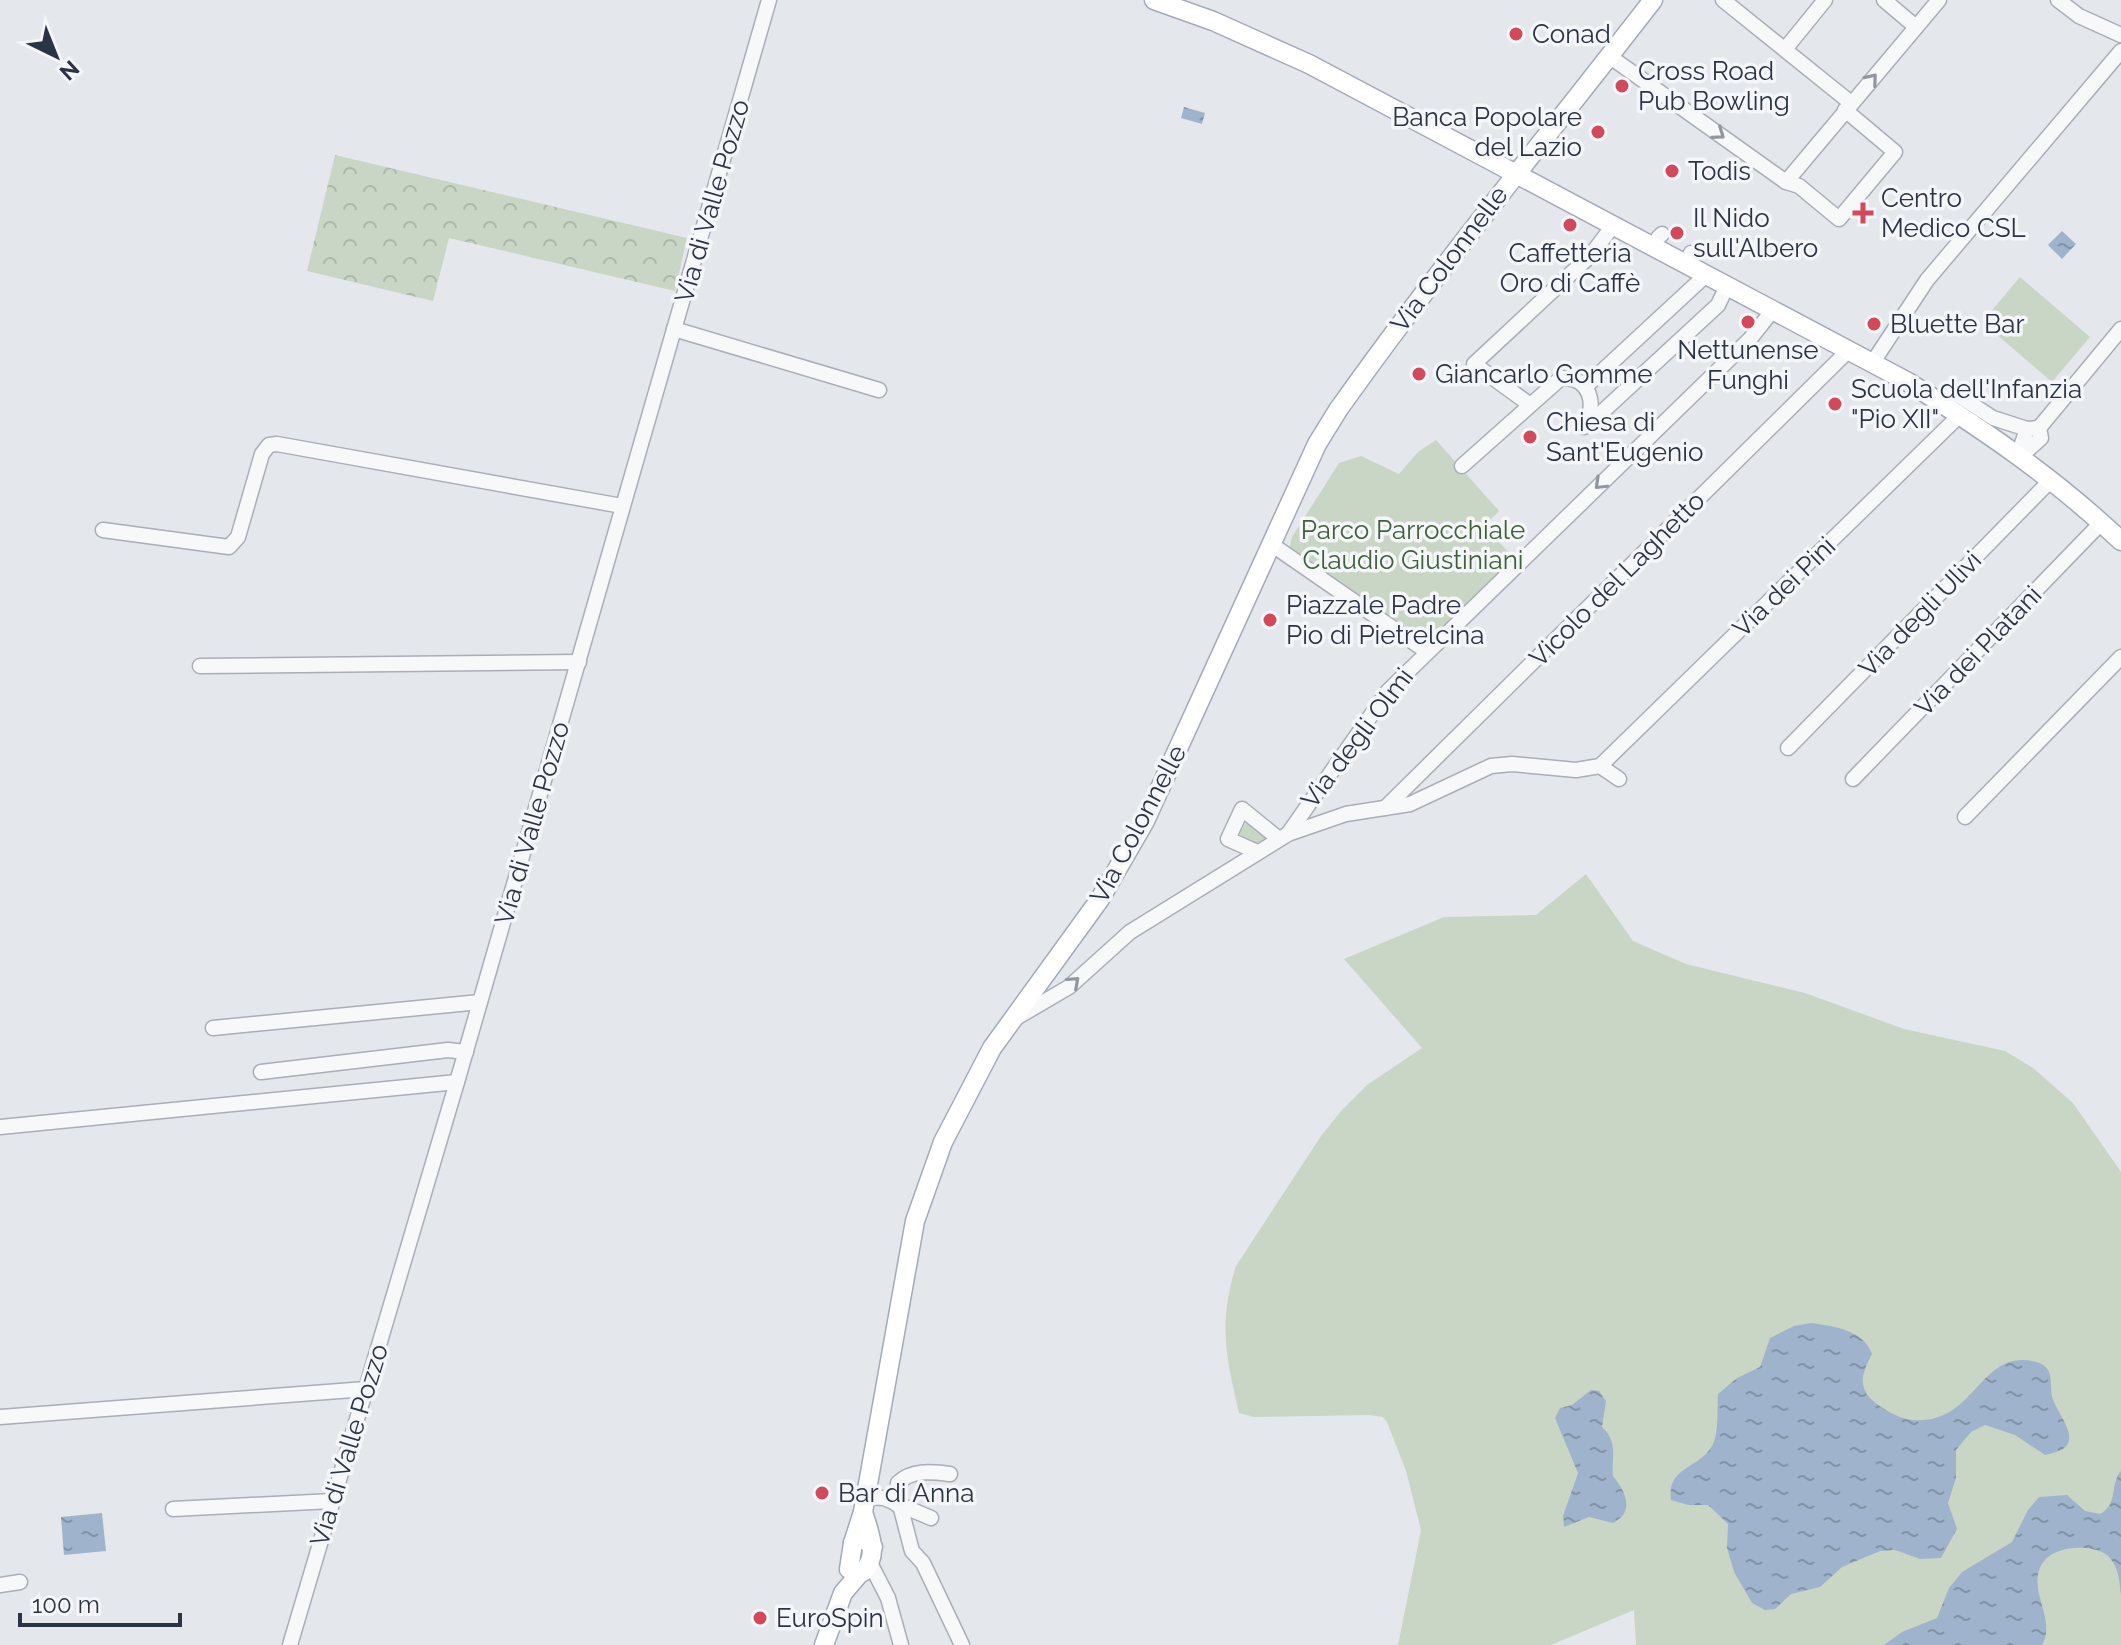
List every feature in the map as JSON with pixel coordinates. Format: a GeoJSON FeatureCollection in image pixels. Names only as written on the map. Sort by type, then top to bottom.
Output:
{"type":"FeatureCollection","features":[{"type":"Feature","properties":{"kind":"main road"},"geometry":{"type":"LineString","coordinates":[[1154,0],[1213,21],[1309,64],[1513,175],[1873,362],[1960,415],[2019,456],[2102,522],[2121,541]]}},
{"type":"Feature","properties":{"kind":"main road","name":"Via Colonnelle"},"geometry":{"type":"LineString","coordinates":[[860,1567],[853,1543],[864,1504],[919,1206],[957,1114],[1008,1022],[1121,866],[1156,798],[1317,444],[1338,410],[1513,175],[1547,138],[1653,0]]}},
{"type":"Feature","properties":{"kind":"main road","name":"Via Colonnelle"},"geometry":{"type":"LineString","coordinates":[[824,1645],[860,1567],[864,1504]]}},
{"type":"Feature","properties":{"kind":"main road"},"geometry":{"type":"LineString","coordinates":[[853,1543],[863,1538],[860,1567]]}},
{"type":"Feature","properties":{"kind":"street","name":"Via di Valle Pozzo"},"geometry":{"type":"LineString","coordinates":[[290,1645],[466,1052],[769,0]]}},
{"type":"Feature","properties":{"kind":"street"},"geometry":{"type":"LineString","coordinates":[[1609,56],[1786,182],[1799,186],[1839,219],[1895,152],[1786,48],[1723,0]]}},
{"type":"Feature","properties":{"kind":"street"},"geometry":{"type":"LineString","coordinates":[[1786,48],[1825,0]]}},
{"type":"Feature","properties":{"kind":"street"},"geometry":{"type":"LineString","coordinates":[[1884,0],[1916,27]]}},
{"type":"Feature","properties":{"kind":"street"},"geometry":{"type":"LineString","coordinates":[[1786,182],[1939,0]]}},
{"type":"Feature","properties":{"kind":"street"},"geometry":{"type":"LineString","coordinates":[[2058,0],[2079,16],[2121,35]]}},
{"type":"Feature","properties":{"kind":"street"},"geometry":{"type":"LineString","coordinates":[[1873,362],[1927,280],[2121,51]]}},
{"type":"Feature","properties":{"kind":"street"},"geometry":{"type":"LineString","coordinates":[[1529,404],[1474,364],[1591,255],[1612,227]]}},
{"type":"Feature","properties":{"kind":"street"},"geometry":{"type":"LineString","coordinates":[[1585,387],[1706,275]]}},
{"type":"Feature","properties":{"kind":"street"},"geometry":{"type":"LineString","coordinates":[[1462,466],[1561,378],[1573,379],[1585,387],[1592,405],[1584,427],[1608,409],[1718,305],[1727,286]]}},
{"type":"Feature","properties":{"kind":"street","name":"Via degli Olmi"},"geometry":{"type":"LineString","coordinates":[[1284,837],[1388,691],[1750,339],[1773,310]]}},
{"type":"Feature","properties":{"kind":"street"},"geometry":{"type":"LineString","coordinates":[[674,329],[879,390]]}},
{"type":"Feature","properties":{"kind":"street"},"geometry":{"type":"LineString","coordinates":[[2033,429],[2121,329]]}},
{"type":"Feature","properties":{"kind":"street","name":"Vicolo del Laghetto"},"geometry":{"type":"LineString","coordinates":[[1384,808],[1849,350]]}},
{"type":"Feature","properties":{"kind":"street"},"geometry":{"type":"LineString","coordinates":[[1938,401],[1950,390],[1993,418],[2033,429],[2041,438],[2019,456]]}},
{"type":"Feature","properties":{"kind":"street","name":"Via dei Pini"},"geometry":{"type":"LineString","coordinates":[[1600,764],[1960,415]]}},
{"type":"Feature","properties":{"kind":"street"},"geometry":{"type":"LineString","coordinates":[[103,530],[229,547],[238,537],[262,454],[269,445],[277,444],[622,506]]}},
{"type":"Feature","properties":{"kind":"street","name":"Via degli Ulivi"},"geometry":{"type":"LineString","coordinates":[[1788,748],[2051,480]]}},
{"type":"Feature","properties":{"kind":"street","name":"Via dei Platani"},"geometry":{"type":"LineString","coordinates":[[1853,779],[2102,522]]}},
{"type":"Feature","properties":{"kind":"street"},"geometry":{"type":"LineString","coordinates":[[1271,544],[1426,651]]}},
{"type":"Feature","properties":{"kind":"street"},"geometry":{"type":"LineString","coordinates":[[1965,817],[2121,657]]}},
{"type":"Feature","properties":{"kind":"street"},"geometry":{"type":"LineString","coordinates":[[200,666],[579,662]]}},
{"type":"Feature","properties":{"kind":"street"},"geometry":{"type":"LineString","coordinates":[[1008,1022],[1064,991],[1122,938],[1284,837],[1346,814],[1415,802],[1474,772],[1496,765],[1600,764],[1619,779]]}},
{"type":"Feature","properties":{"kind":"street"},"geometry":{"type":"LineString","coordinates":[[1257,852],[1228,839],[1242,809],[1284,837]]}},
{"type":"Feature","properties":{"kind":"street"},"geometry":{"type":"LineString","coordinates":[[213,1028],[480,1002]]}},
{"type":"Feature","properties":{"kind":"street"},"geometry":{"type":"LineString","coordinates":[[261,1072],[448,1050],[466,1052]]}},
{"type":"Feature","properties":{"kind":"street"},"geometry":{"type":"LineString","coordinates":[[0,1127],[457,1082]]}},
{"type":"Feature","properties":{"kind":"street"},"geometry":{"type":"LineString","coordinates":[[0,1417],[366,1389]]}},
{"type":"Feature","properties":{"kind":"street"},"geometry":{"type":"LineString","coordinates":[[950,1474],[923,1472],[905,1476],[898,1483],[898,1504],[912,1551],[923,1563],[962,1645]]}},
{"type":"Feature","properties":{"kind":"street"},"geometry":{"type":"LineString","coordinates":[[173,1509],[332,1501]]}},
{"type":"Feature","properties":{"kind":"street"},"geometry":{"type":"LineString","coordinates":[[864,1504],[898,1504],[931,1518]]}},
{"type":"Feature","properties":{"kind":"street"},"geometry":{"type":"LineString","coordinates":[[860,1567],[891,1605],[901,1645]]}},
{"type":"Feature","properties":{"kind":"street"},"geometry":{"type":"LineString","coordinates":[[0,1585],[20,1582]]}},
{"type":"Feature","properties":{"kind":"green space"},"geometry":{"type":"Polygon","coordinates":[[[335,155],[687,238],[675,291],[449,238],[433,301],[307,271],[335,155]]]}},
{"type":"Feature","properties":{"kind":"green space"},"geometry":{"type":"Polygon","coordinates":[[[2020,277],[2090,337],[2052,382],[1982,322],[2020,277]]]}},
{"type":"Feature","properties":{"kind":"green space","name":"Parco Parrocchiale Claudio Giustiniani"},"geometry":{"type":"Polygon","coordinates":[[[1436,440],[1499,511],[1484,526],[1514,558],[1429,641],[1289,550],[1292,537],[1339,463],[1361,456],[1399,474],[1418,452],[1436,440]]]}},
{"type":"Feature","properties":{"kind":"green space"},"geometry":{"type":"Polygon","coordinates":[[[1248,820],[1268,838],[1258,846],[1239,834],[1248,820]]]}},
{"type":"Feature","properties":{"kind":"green space"},"geometry":{"type":"Polygon","coordinates":[[[1586,874],[1633,941],[1686,964],[1805,993],[1904,1029],[2005,1051],[2033,1068],[2073,1103],[2121,1172],[2121,1645],[1636,1645],[1634,1610],[1551,1645],[1398,1645],[1421,1530],[1406,1471],[1387,1422],[1383,1417],[1369,1415],[1254,1417],[1239,1413],[1226,1340],[1230,1286],[1236,1266],[1321,1136],[1367,1085],[1422,1048],[1344,959],[1444,917],[1536,915],[1586,874]]]}},
{"type":"Feature","properties":{"kind":"water"},"geometry":{"type":"Polygon","coordinates":[[[1184,107],[1205,113],[1202,124],[1181,118],[1184,107]]]}},
{"type":"Feature","properties":{"kind":"water"},"geometry":{"type":"Polygon","coordinates":[[[2062,231],[2076,244],[2062,259],[2048,245],[2062,231]]]}},
{"type":"Feature","properties":{"kind":"water"},"geometry":{"type":"Polygon","coordinates":[[[1811,1323],[1847,1331],[1862,1339],[1872,1354],[1863,1376],[1866,1392],[1884,1409],[1913,1420],[1934,1418],[1951,1411],[2002,1365],[2017,1360],[2043,1365],[2050,1373],[2052,1396],[2067,1427],[2069,1441],[2058,1452],[2045,1455],[2015,1435],[1985,1425],[1971,1432],[1956,1450],[1956,1478],[1948,1503],[1957,1529],[1941,1558],[1920,1559],[1895,1550],[1880,1551],[1842,1567],[1820,1587],[1791,1594],[1775,1609],[1765,1610],[1752,1603],[1734,1572],[1727,1548],[1728,1524],[1708,1505],[1688,1505],[1671,1500],[1671,1489],[1679,1474],[1701,1459],[1713,1444],[1718,1394],[1737,1378],[1760,1367],[1770,1338],[1794,1326],[1811,1323]]]}},
{"type":"Feature","properties":{"kind":"water"},"geometry":{"type":"Polygon","coordinates":[[[1591,1390],[1599,1391],[1606,1401],[1602,1427],[1611,1439],[1613,1476],[1624,1494],[1626,1507],[1613,1523],[1589,1517],[1564,1527],[1563,1516],[1578,1473],[1555,1418],[1560,1408],[1572,1405],[1591,1390]]]}},
{"type":"Feature","properties":{"kind":"water"},"geometry":{"type":"Polygon","coordinates":[[[2121,1471],[2121,1594],[2117,1571],[2104,1553],[2087,1548],[2067,1549],[2051,1555],[2039,1570],[2039,1591],[2046,1624],[2042,1645],[1884,1645],[1902,1632],[1937,1618],[1949,1588],[1962,1572],[2012,1542],[2028,1510],[2039,1497],[2067,1495],[2085,1511],[2100,1514],[2110,1505],[2121,1471]]]}},
{"type":"Feature","properties":{"kind":"water"},"geometry":{"type":"Polygon","coordinates":[[[102,1513],[106,1551],[64,1555],[61,1517],[102,1513]]]}},
{"type":"Feature","properties":{"kind":"place","name":"Conad"},"geometry":{"type":"Point","coordinates":[1516,34]}},
{"type":"Feature","properties":{"kind":"place","name":"Cross Road Pub Bowling"},"geometry":{"type":"Point","coordinates":[1622,86]}},
{"type":"Feature","properties":{"kind":"place","name":"Banca Popolare del Lazio"},"geometry":{"type":"Point","coordinates":[1598,132]}},
{"type":"Feature","properties":{"kind":"place","name":"Todis"},"geometry":{"type":"Point","coordinates":[1672,171]}},
{"type":"Feature","properties":{"kind":"place","name":"Centro Medico CSL"},"geometry":{"type":"Point","coordinates":[1863,213]}},
{"type":"Feature","properties":{"kind":"place","name":"Caffetteria Oro di Caffè"},"geometry":{"type":"Point","coordinates":[1570,225]}},
{"type":"Feature","properties":{"kind":"place","name":"Il Nido sull'Albero"},"geometry":{"type":"Point","coordinates":[1677,233]}},
{"type":"Feature","properties":{"kind":"place","name":"Nettunense Funghi"},"geometry":{"type":"Point","coordinates":[1748,322]}},
{"type":"Feature","properties":{"kind":"place","name":"Bluette Bar"},"geometry":{"type":"Point","coordinates":[1874,324]}},
{"type":"Feature","properties":{"kind":"place","name":"Giancarlo Gomme"},"geometry":{"type":"Point","coordinates":[1419,374]}},
{"type":"Feature","properties":{"kind":"place","name":"Scuola dell'Infanzia \"Pio XII\""},"geometry":{"type":"Point","coordinates":[1835,404]}},
{"type":"Feature","properties":{"kind":"place","name":"Chiesa di Sant'Eugenio"},"geometry":{"type":"Point","coordinates":[1530,437]}},
{"type":"Feature","properties":{"kind":"place","name":"Piazzale Padre Pio di Pietrelcina"},"geometry":{"type":"Point","coordinates":[1270,620]}},
{"type":"Feature","properties":{"kind":"place","name":"Bar di Anna"},"geometry":{"type":"Point","coordinates":[822,1493]}},
{"type":"Feature","properties":{"kind":"place","name":"EuroSpin"},"geometry":{"type":"Point","coordinates":[760,1618]}}]}
